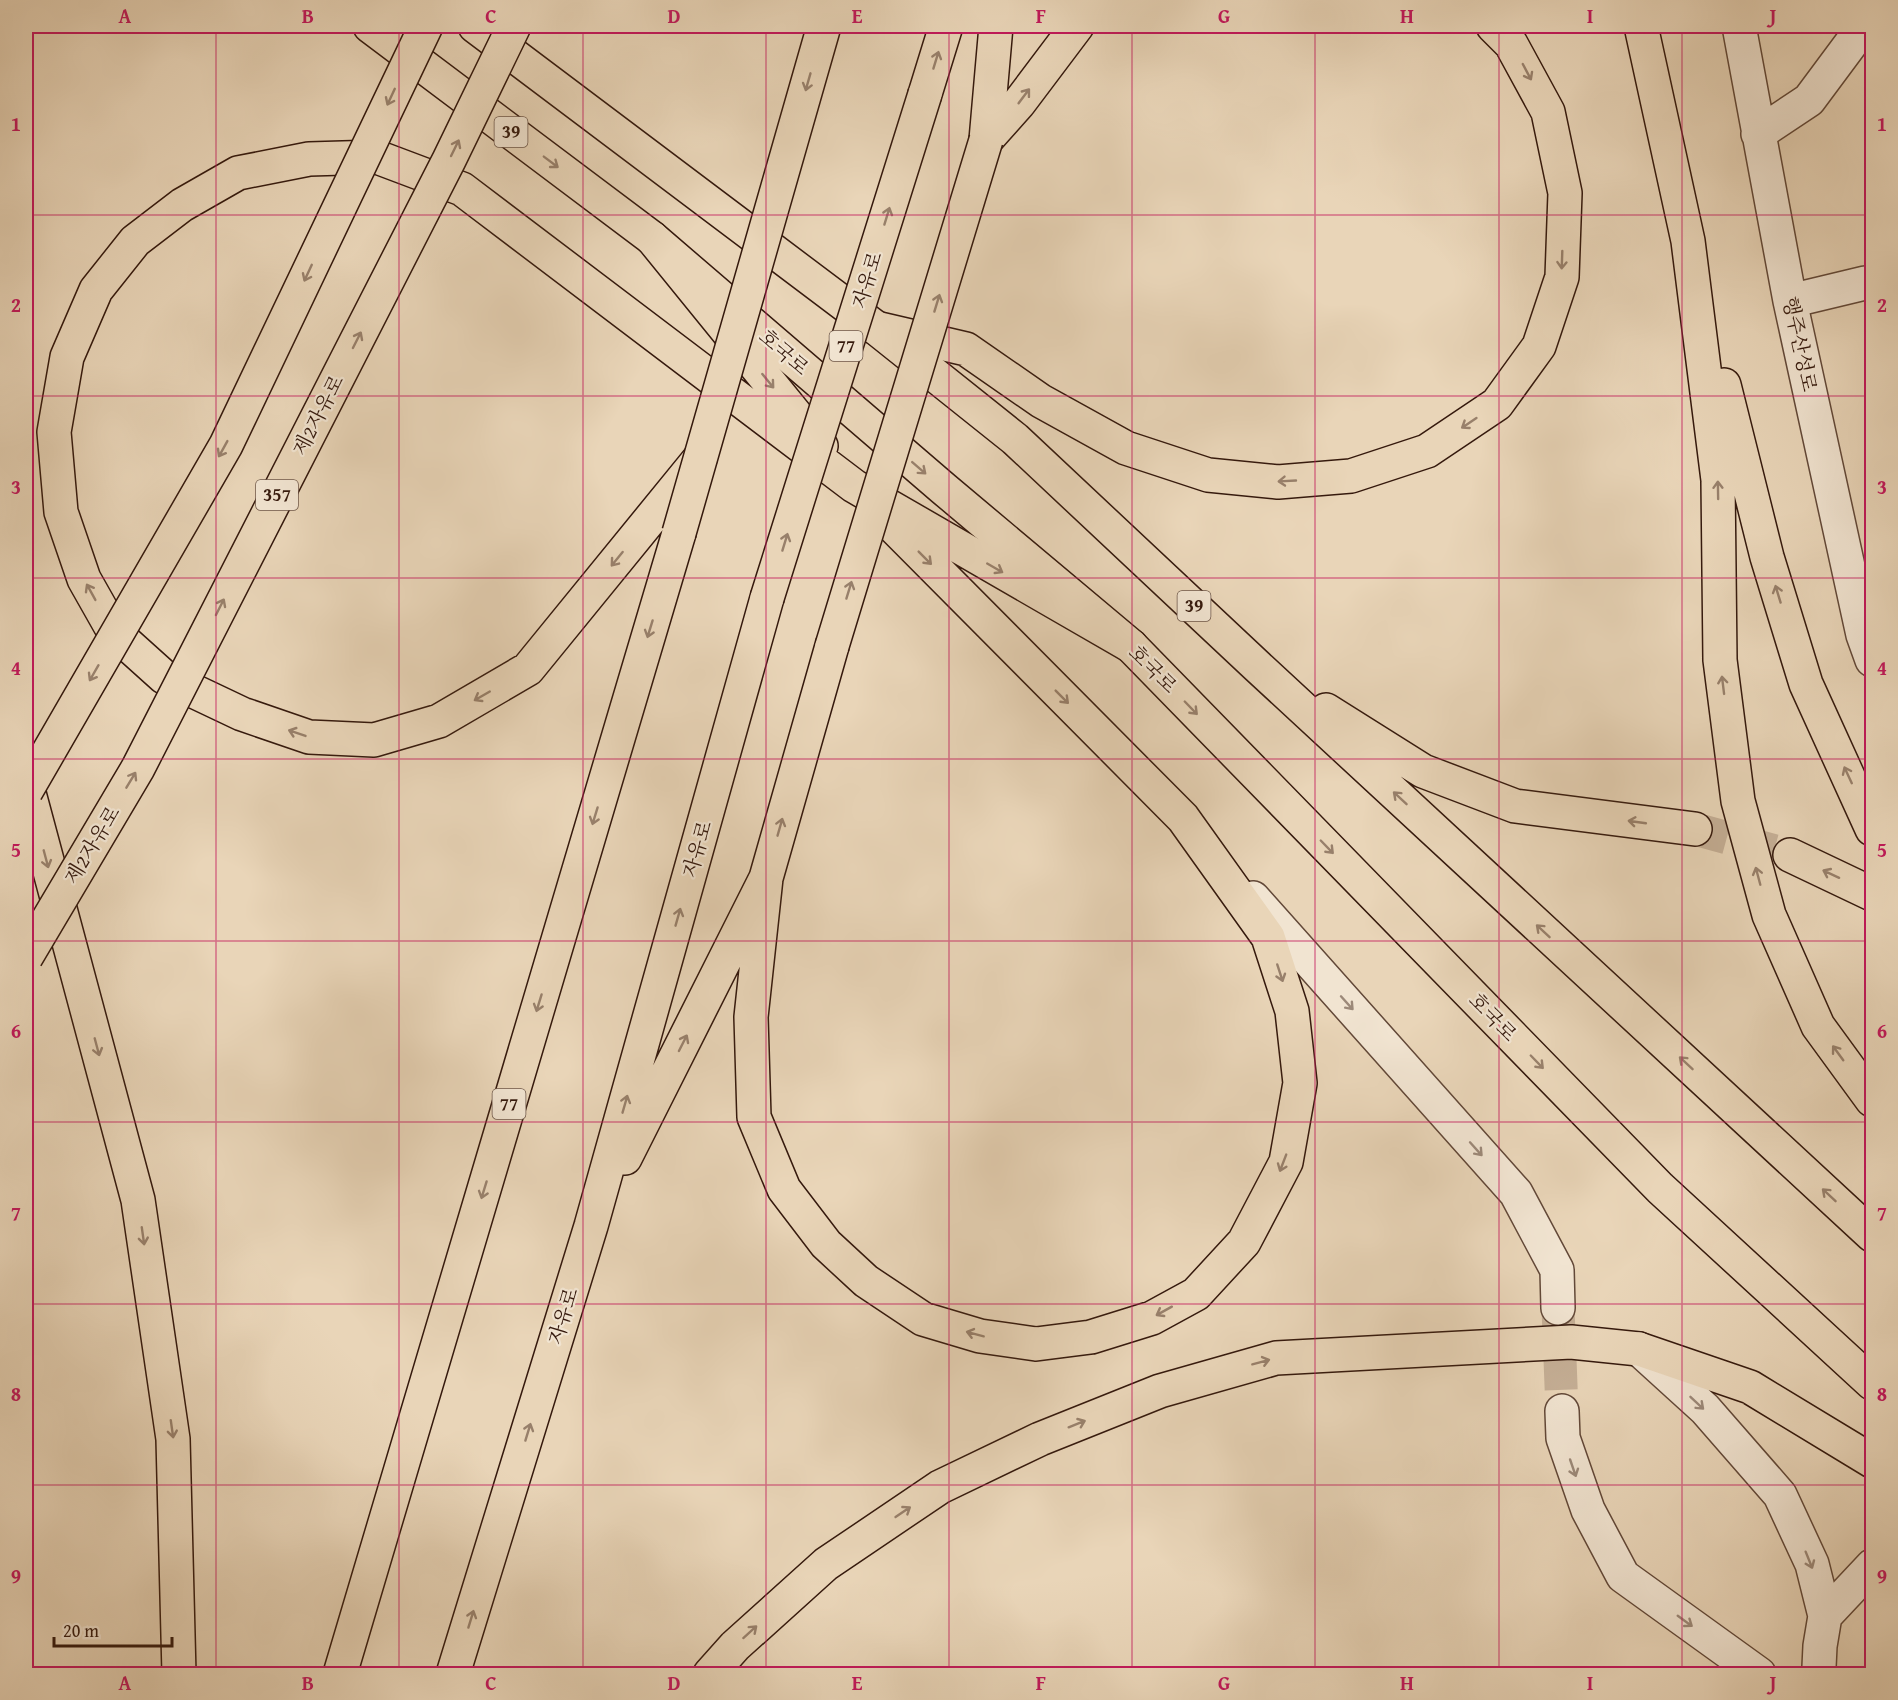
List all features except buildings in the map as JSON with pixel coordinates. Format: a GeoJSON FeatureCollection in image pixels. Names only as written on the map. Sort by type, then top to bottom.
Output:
{"type":"FeatureCollection","features":[{"type":"Feature","properties":{"kind":"main road","name":"호국로"},"geometry":{"type":"LineString","coordinates":[[370,26],[652,238],[1131,646],[1660,1188],[1872,1383]]}},
{"type":"Feature","properties":{"kind":"main road"},"geometry":{"type":"LineString","coordinates":[[26,791],[226,445],[426,26]]}},
{"type":"Feature","properties":{"kind":"main road","name":"39"},"geometry":{"type":"LineString","coordinates":[[475,26],[876,328],[1015,439],[1872,1235]]}},
{"type":"Feature","properties":{"kind":"main road","name":"제2자유로"},"geometry":{"type":"LineString","coordinates":[[26,957],[138,768],[449,160],[514,26]]}},
{"type":"Feature","properties":{"kind":"main road","name":"77"},"geometry":{"type":"LineString","coordinates":[[340,1674],[666,523],[700,459],[824,26]]}},
{"type":"Feature","properties":{"kind":"main road","name":"자유로"},"geometry":{"type":"LineString","coordinates":[[453,1674],[591,1226],[767,598],[946,26]]}},
{"type":"Feature","properties":{"kind":"main road"},"geometry":{"type":"LineString","coordinates":[[652,238],[854,486],[1182,818],[1268,937],[1292,1011],[1300,1083],[1286,1162],[1244,1242],[1196,1294],[1152,1318],[1091,1337],[1036,1344],[980,1336],[923,1318],[866,1281],[826,1244],[784,1189],[754,1117],[751,1017],[766,878],[832,646],[986,140],[996,26]]}},
{"type":"Feature","properties":{"kind":"main road"},"geometry":{"type":"LineString","coordinates":[[986,140],[1019,103],[1077,26]]}},
{"type":"Feature","properties":{"kind":"main road"},"geometry":{"type":"LineString","coordinates":[[876,328],[966,349],[1041,401],[1126,448],[1208,475],[1278,482],[1351,476],[1427,451],[1497,404],[1539,346],[1562,277],[1565,193],[1548,112],[1511,44],[1493,26]]}},
{"type":"Feature","properties":{"kind":"main road"},"geometry":{"type":"LineString","coordinates":[[1641,26],[1688,242],[1767,557],[1803,673],[1872,829]]}},
{"type":"Feature","properties":{"kind":"main road"},"geometry":{"type":"LineString","coordinates":[[666,523],[528,669],[439,721],[374,740],[309,736],[242,714],[164,677],[114,632],[84,579],[61,512],[54,432],[67,357],[96,290],[135,242],[182,205],[238,173],[309,159],[377,157],[462,189],[854,486],[1131,646]]}},
{"type":"Feature","properties":{"kind":"main road"},"geometry":{"type":"LineString","coordinates":[[1688,242],[1718,480],[1720,660],[1738,801],[1769,915],[1818,1026],[1872,1100]]}},
{"type":"Feature","properties":{"kind":"main road"},"geometry":{"type":"LineString","coordinates":[[1257,666],[1423,771],[1515,806],[1695,830]]}},
{"type":"Feature","properties":{"kind":"main road"},"geometry":{"type":"LineString","coordinates":[[26,782],[138,1200],[173,1438],[179,1674]]}},
{"type":"Feature","properties":{"kind":"main road"},"geometry":{"type":"LineString","coordinates":[[1790,855],[1872,894]]}},
{"type":"Feature","properties":{"kind":"main road"},"geometry":{"type":"LineString","coordinates":[[591,1226],[766,878]]}},
{"type":"Feature","properties":{"kind":"main road"},"geometry":{"type":"LineString","coordinates":[[710,1674],[735,1646],[826,1564],[940,1487],[1040,1439],[1160,1390],[1276,1358],[1570,1342],[1639,1349],[1750,1387],[1872,1461]]}},
{"type":"Feature","properties":{"kind":"street","name":"행주산성로"},"geometry":{"type":"LineString","coordinates":[[1739,26],[1791,301],[1863,635],[1872,660]]}},
{"type":"Feature","properties":{"kind":"street"},"geometry":{"type":"LineString","coordinates":[[1758,134],[1809,100],[1864,26]]}},
{"type":"Feature","properties":{"kind":"street"},"geometry":{"type":"LineString","coordinates":[[1791,301],[1872,283]]}},
{"type":"Feature","properties":{"kind":"street"},"geometry":{"type":"LineString","coordinates":[[1182,818],[1515,1193],[1557,1270],[1558,1308]]}},
{"type":"Feature","properties":{"kind":"street"},"geometry":{"type":"LineString","coordinates":[[1639,1349],[1705,1409],[1780,1495],[1812,1564],[1825,1616],[1820,1647],[1820,1674]]}},
{"type":"Feature","properties":{"kind":"street"},"geometry":{"type":"LineString","coordinates":[[1562,1412],[1563,1438],[1588,1510],[1623,1576],[1759,1674]]}},
{"type":"Feature","properties":{"kind":"street"},"geometry":{"type":"LineString","coordinates":[[1825,1616],[1872,1566]]}},
{"type":"Feature","properties":{"kind":"tunnel"},"geometry":{"type":"LineString","coordinates":[[1695,829],[1790,855]]}},
{"type":"Feature","properties":{"kind":"tunnel"},"geometry":{"type":"LineString","coordinates":[[1558,1308],[1562,1411]]}}]}
